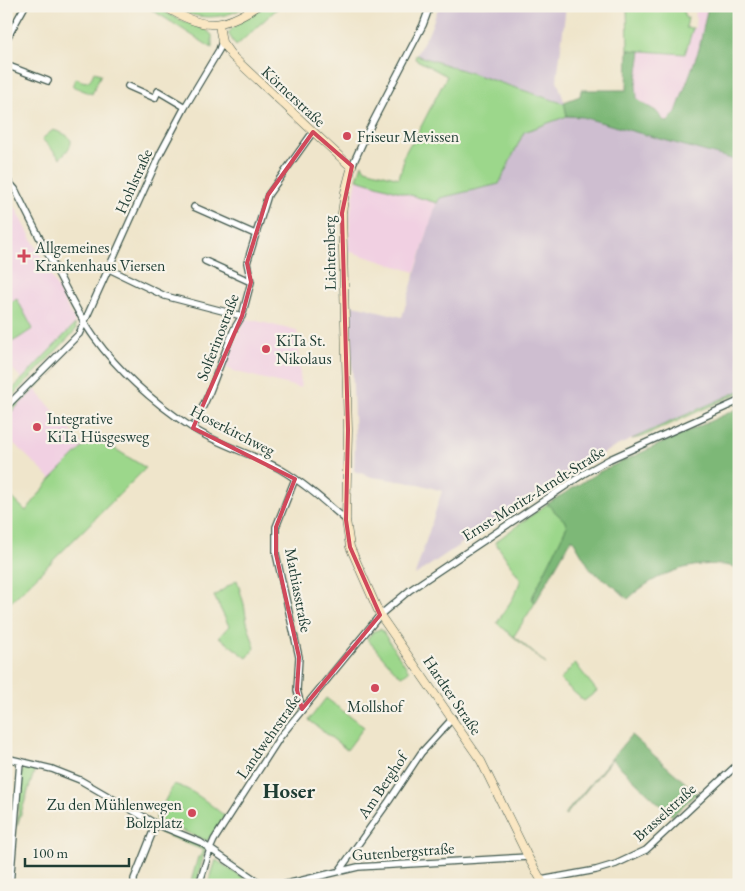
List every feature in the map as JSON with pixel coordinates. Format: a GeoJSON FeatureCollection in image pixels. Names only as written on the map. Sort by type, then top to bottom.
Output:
{"type":"FeatureCollection","features":[{"type":"Feature","properties":{"kind":"main road"},"geometry":{"type":"LineString","coordinates":[[164,6],[186,18],[219,25],[230,22],[257,6]]}},
{"type":"Feature","properties":{"kind":"main road"},"geometry":{"type":"LineString","coordinates":[[219,25],[222,42]]}},
{"type":"Feature","properties":{"kind":"main road","name":"Körnerstraße"},"geometry":{"type":"LineString","coordinates":[[222,42],[232,56],[348,165],[352,166]]}},
{"type":"Feature","properties":{"kind":"main road","name":"Lichtenberg"},"geometry":{"type":"LineString","coordinates":[[346,520],[348,430],[342,213],[352,166]]}},
{"type":"Feature","properties":{"kind":"main road","name":"Hardter Straße"},"geometry":{"type":"LineString","coordinates":[[346,520],[350,547],[380,614],[481,761],[528,857],[543,882]]}},
{"type":"Feature","properties":{"kind":"street"},"geometry":{"type":"LineString","coordinates":[[6,40],[24,6]]}},
{"type":"Feature","properties":{"kind":"street","name":"Lichtenberg"},"geometry":{"type":"LineString","coordinates":[[352,166],[423,25],[430,6]]}},
{"type":"Feature","properties":{"kind":"street","name":"Hohlstraße"},"geometry":{"type":"LineString","coordinates":[[6,407],[79,334],[161,152],[222,42]]}},
{"type":"Feature","properties":{"kind":"street"},"geometry":{"type":"LineString","coordinates":[[6,65],[48,81]]}},
{"type":"Feature","properties":{"kind":"street"},"geometry":{"type":"LineString","coordinates":[[128,86],[155,98],[158,91],[185,107]]}},
{"type":"Feature","properties":{"kind":"street","name":"Solferinostraße"},"geometry":{"type":"LineString","coordinates":[[193,428],[210,392],[234,329],[242,316],[252,282],[247,263],[254,234],[268,194],[313,132]]}},
{"type":"Feature","properties":{"kind":"street","name":"Hoserkirchweg"},"geometry":{"type":"LineString","coordinates":[[6,179],[15,190],[84,323],[108,355],[143,392],[193,428],[217,441],[278,468],[296,479],[346,520]]}},
{"type":"Feature","properties":{"kind":"street"},"geometry":{"type":"LineString","coordinates":[[194,207],[254,234]]}},
{"type":"Feature","properties":{"kind":"street","name":"Solferinostraße"},"geometry":{"type":"LineString","coordinates":[[205,261],[252,282]]}},
{"type":"Feature","properties":{"kind":"street"},"geometry":{"type":"LineString","coordinates":[[109,269],[165,296],[242,316]]}},
{"type":"Feature","properties":{"kind":"street","name":"Ernst-Moritz-Arndt-Straße"},"geometry":{"type":"LineString","coordinates":[[380,614],[410,590],[585,473],[610,459],[739,401]]}},
{"type":"Feature","properties":{"kind":"street","name":"Mathiasstraße"},"geometry":{"type":"LineString","coordinates":[[296,479],[276,527],[276,554],[298,657],[297,690],[302,708]]}},
{"type":"Feature","properties":{"kind":"street","name":"Landwehrstraße"},"geometry":{"type":"LineString","coordinates":[[200,885],[210,849],[280,737],[380,614]]}},
{"type":"Feature","properties":{"kind":"street","name":"Am Berghof"},"geometry":{"type":"LineString","coordinates":[[339,871],[421,753],[453,718]]}},
{"type":"Feature","properties":{"kind":"street"},"geometry":{"type":"LineString","coordinates":[[6,758],[52,769],[80,780],[156,824],[200,842],[263,885]]}},
{"type":"Feature","properties":{"kind":"street"},"geometry":{"type":"LineString","coordinates":[[10,885],[20,762]]}},
{"type":"Feature","properties":{"kind":"street","name":"Brasselstraße"},"geometry":{"type":"LineString","coordinates":[[543,882],[616,864],[646,850],[739,764]]}},
{"type":"Feature","properties":{"kind":"street"},"geometry":{"type":"LineString","coordinates":[[134,885],[134,879],[156,824]]}},
{"type":"Feature","properties":{"kind":"street","name":"Gutenbergstraße"},"geometry":{"type":"LineString","coordinates":[[282,885],[358,867],[528,857]]}},
{"type":"Feature","properties":{"kind":"highlighted area"},"geometry":{"type":"Polygon","coordinates":[[[313,132],[352,166],[342,213],[348,430],[346,520],[350,547],[380,615],[302,709],[297,690],[299,657],[276,554],[276,527],[295,479],[193,428],[242,316],[251,282],[247,263],[268,195],[313,132]]]}},
{"type":"Feature","properties":{"kind":"shaded area"},"geometry":{"type":"Polygon","coordinates":[[[439,6],[566,6],[557,80],[565,104],[416,55],[430,30],[439,6]]]}},
{"type":"Feature","properties":{"kind":"shaded area"},"geometry":{"type":"Polygon","coordinates":[[[694,6],[708,6],[699,49],[676,112],[666,122],[656,111],[637,98],[636,85],[641,51],[685,54],[693,28],[695,28],[694,6]]]}},
{"type":"Feature","properties":{"kind":"shaded area"},"geometry":{"type":"Polygon","coordinates":[[[567,116],[582,117],[739,161],[739,391],[617,446],[584,463],[415,575],[442,491],[419,484],[372,477],[354,471],[355,444],[350,304],[402,317],[437,201],[440,198],[499,184],[524,132],[567,116]]]}},
{"type":"Feature","properties":{"kind":"shaded area"},"geometry":{"type":"Polygon","coordinates":[[[357,179],[437,203],[415,272],[348,251],[351,210],[357,179]]]}},
{"type":"Feature","properties":{"kind":"shaded area","name":"Allgemeines Krankenhaus Viersen"},"geometry":{"type":"Polygon","coordinates":[[[6,189],[75,322],[74,326],[22,379],[6,362],[6,189]]]}},
{"type":"Feature","properties":{"kind":"shaded area","name":"KiTa St. Nikolaus"},"geometry":{"type":"Polygon","coordinates":[[[245,318],[297,331],[301,388],[237,372],[225,367],[245,318]]]}},
{"type":"Feature","properties":{"kind":"shaded area","name":"Integrative KiTa Hüsgesweg"},"geometry":{"type":"Polygon","coordinates":[[[34,388],[84,446],[51,479],[6,436],[6,417],[34,388]]]}},
{"type":"Feature","properties":{"kind":"green space"},"geometry":{"type":"Polygon","coordinates":[[[146,6],[154,6],[176,18],[205,29],[212,35],[212,48],[146,6]]]}},
{"type":"Feature","properties":{"kind":"green space"},"geometry":{"type":"Polygon","coordinates":[[[172,6],[247,6],[229,14],[210,17],[190,14],[172,6]]]}},
{"type":"Feature","properties":{"kind":"green space"},"geometry":{"type":"Polygon","coordinates":[[[265,6],[280,6],[236,46],[228,33],[237,24],[265,6]]]}},
{"type":"Feature","properties":{"kind":"green space"},"geometry":{"type":"Polygon","coordinates":[[[627,6],[683,6],[685,18],[688,18],[686,28],[693,28],[685,54],[628,50],[627,6]]]}},
{"type":"Feature","properties":{"kind":"green space"},"geometry":{"type":"Polygon","coordinates":[[[708,6],[728,6],[739,12],[739,161],[582,117],[567,116],[564,102],[580,96],[581,90],[627,90],[628,50],[641,51],[636,85],[637,98],[656,111],[664,121],[668,122],[676,112],[699,49],[708,6]]]}},
{"type":"Feature","properties":{"kind":"green space"},"geometry":{"type":"Polygon","coordinates":[[[416,55],[565,104],[567,116],[524,132],[499,184],[440,198],[437,203],[357,179],[362,164],[365,169],[399,178],[404,160],[402,159],[410,144],[412,144],[447,76],[415,59],[416,55]]]}},
{"type":"Feature","properties":{"kind":"green space"},"geometry":{"type":"Polygon","coordinates":[[[94,72],[101,74],[92,94],[72,86],[76,78],[87,81],[94,72]]]}},
{"type":"Feature","properties":{"kind":"green space"},"geometry":{"type":"Polygon","coordinates":[[[53,130],[69,137],[71,140],[69,148],[60,158],[42,139],[53,130]]]}},
{"type":"Feature","properties":{"kind":"green space"},"geometry":{"type":"Polygon","coordinates":[[[17,299],[33,329],[16,340],[6,343],[6,304],[17,299]]]}},
{"type":"Feature","properties":{"kind":"green space"},"geometry":{"type":"Polygon","coordinates":[[[75,324],[76,329],[74,332],[6,403],[6,396],[75,324]]]}},
{"type":"Feature","properties":{"kind":"green space"},"geometry":{"type":"Polygon","coordinates":[[[54,364],[54,370],[6,417],[6,411],[54,364]]]}},
{"type":"Feature","properties":{"kind":"green space"},"geometry":{"type":"Polygon","coordinates":[[[739,391],[739,393],[642,437],[632,439],[739,391]]]}},
{"type":"Feature","properties":{"kind":"green space"},"geometry":{"type":"Polygon","coordinates":[[[739,408],[739,568],[709,564],[679,569],[652,581],[628,599],[591,570],[572,538],[535,603],[532,598],[567,526],[564,520],[547,504],[599,472],[739,408]]]}},
{"type":"Feature","properties":{"kind":"green space"},"geometry":{"type":"Polygon","coordinates":[[[99,439],[146,468],[6,607],[6,492],[26,511],[51,479],[84,446],[99,439]]]}},
{"type":"Feature","properties":{"kind":"green space"},"geometry":{"type":"Polygon","coordinates":[[[547,504],[564,520],[567,526],[532,598],[535,603],[514,636],[546,664],[497,623],[513,598],[521,580],[495,542],[547,504]]]}},
{"type":"Feature","properties":{"kind":"green space"},"geometry":{"type":"Polygon","coordinates":[[[237,580],[255,648],[247,658],[219,637],[229,626],[214,596],[237,580]]]}},
{"type":"Feature","properties":{"kind":"green space"},"geometry":{"type":"Polygon","coordinates":[[[381,629],[409,671],[402,676],[397,673],[367,639],[374,631],[381,629]]]}},
{"type":"Feature","properties":{"kind":"green space"},"geometry":{"type":"Polygon","coordinates":[[[575,663],[597,691],[584,701],[560,680],[575,663]]]}},
{"type":"Feature","properties":{"kind":"green space"},"geometry":{"type":"Polygon","coordinates":[[[326,698],[364,727],[347,750],[309,720],[326,698]]]}},
{"type":"Feature","properties":{"kind":"green space"},"geometry":{"type":"Polygon","coordinates":[[[631,735],[697,793],[672,816],[612,759],[565,816],[565,814],[631,735]]]}},
{"type":"Feature","properties":{"kind":"green space"},"geometry":{"type":"Polygon","coordinates":[[[26,767],[35,769],[17,826],[22,771],[26,767]]]}},
{"type":"Feature","properties":{"kind":"green space"},"geometry":{"type":"Polygon","coordinates":[[[174,784],[194,793],[225,816],[207,841],[155,819],[174,784]]]}},
{"type":"Feature","properties":{"kind":"green space"},"geometry":{"type":"Polygon","coordinates":[[[158,828],[205,848],[196,885],[190,885],[198,857],[200,857],[203,850],[156,831],[158,828]]]}},
{"type":"Feature","properties":{"kind":"green space"},"geometry":{"type":"Polygon","coordinates":[[[216,860],[254,885],[208,885],[216,860]]]}},
{"type":"Feature","properties":{"kind":"place","name":"Friseur Mevissen"},"geometry":{"type":"Point","coordinates":[347,136]}},
{"type":"Feature","properties":{"kind":"place","name":"Allgemeines Krankenhaus Viersen"},"geometry":{"type":"Point","coordinates":[24,256]}},
{"type":"Feature","properties":{"kind":"place","name":"KiTa St. Nikolaus"},"geometry":{"type":"Point","coordinates":[266,349]}},
{"type":"Feature","properties":{"kind":"place","name":"Integrative KiTa Hüsgesweg"},"geometry":{"type":"Point","coordinates":[37,427]}},
{"type":"Feature","properties":{"kind":"place","name":"Mollshof"},"geometry":{"type":"Point","coordinates":[375,688]}},
{"type":"Feature","properties":{"kind":"place","name":"Zu den Mühlenwegen Bolzplatz"},"geometry":{"type":"Point","coordinates":[192,813]}},
{"type":"Feature","properties":{"kind":"district","name":"Hoser"},"geometry":{"type":"Point","coordinates":[289,791]}}]}
